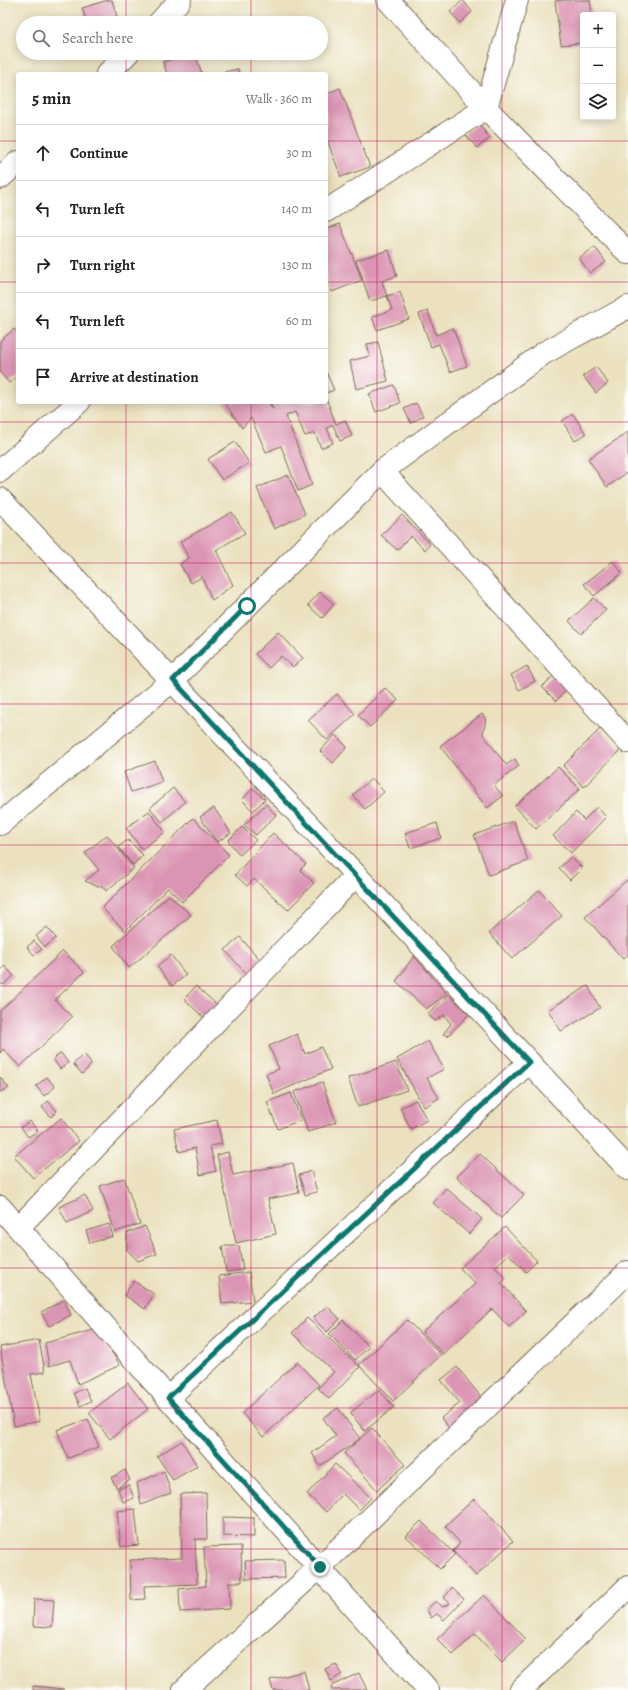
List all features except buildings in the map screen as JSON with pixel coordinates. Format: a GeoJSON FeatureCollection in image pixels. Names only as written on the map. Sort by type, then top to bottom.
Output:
{"type":"FeatureCollection","features":[{"type":"Feature","properties":{"kind":"street"},"geometry":{"type":"LineString","coordinates":[[165,16],[180,0]]}},
{"type":"Feature","properties":{"kind":"street"},"geometry":{"type":"LineString","coordinates":[[388,0],[486,108],[628,253]]}},
{"type":"Feature","properties":{"kind":"street"},"geometry":{"type":"LineString","coordinates":[[328,209],[486,108],[517,0]]}},
{"type":"Feature","properties":{"kind":"street"},"geometry":{"type":"LineString","coordinates":[[109,72],[121,60]]}},
{"type":"Feature","properties":{"kind":"street"},"geometry":{"type":"LineString","coordinates":[[0,178],[16,164]]}},
{"type":"Feature","properties":{"kind":"street"},"geometry":{"type":"LineString","coordinates":[[0,824],[173,680],[382,471],[544,353],[628,307]]}},
{"type":"Feature","properties":{"kind":"street"},"geometry":{"type":"LineString","coordinates":[[0,471],[77,404]]}},
{"type":"Feature","properties":{"kind":"street"},"geometry":{"type":"LineString","coordinates":[[382,471],[628,742]]}},
{"type":"Feature","properties":{"kind":"street"},"geometry":{"type":"LineString","coordinates":[[0,499],[356,875],[628,1169]]}},
{"type":"Feature","properties":{"kind":"street"},"geometry":{"type":"LineString","coordinates":[[19,1227],[356,875]]}},
{"type":"Feature","properties":{"kind":"street"},"geometry":{"type":"LineString","coordinates":[[168,1398],[529,1062]]}},
{"type":"Feature","properties":{"kind":"street"},"geometry":{"type":"LineString","coordinates":[[0,1207],[428,1690]]}},
{"type":"Feature","properties":{"kind":"street"},"geometry":{"type":"LineString","coordinates":[[184,1690],[320,1567],[628,1272]]}},
{"type":"Feature","properties":{"kind":"street"},"geometry":{"type":"LineString","coordinates":[[521,1690],[628,1587]]}},
{"type":"Feature","properties":{"kind":"route"},"geometry":{"type":"LineString","coordinates":[[247,606],[173,680],[529,1062],[168,1398],[320,1567]]}}]}
